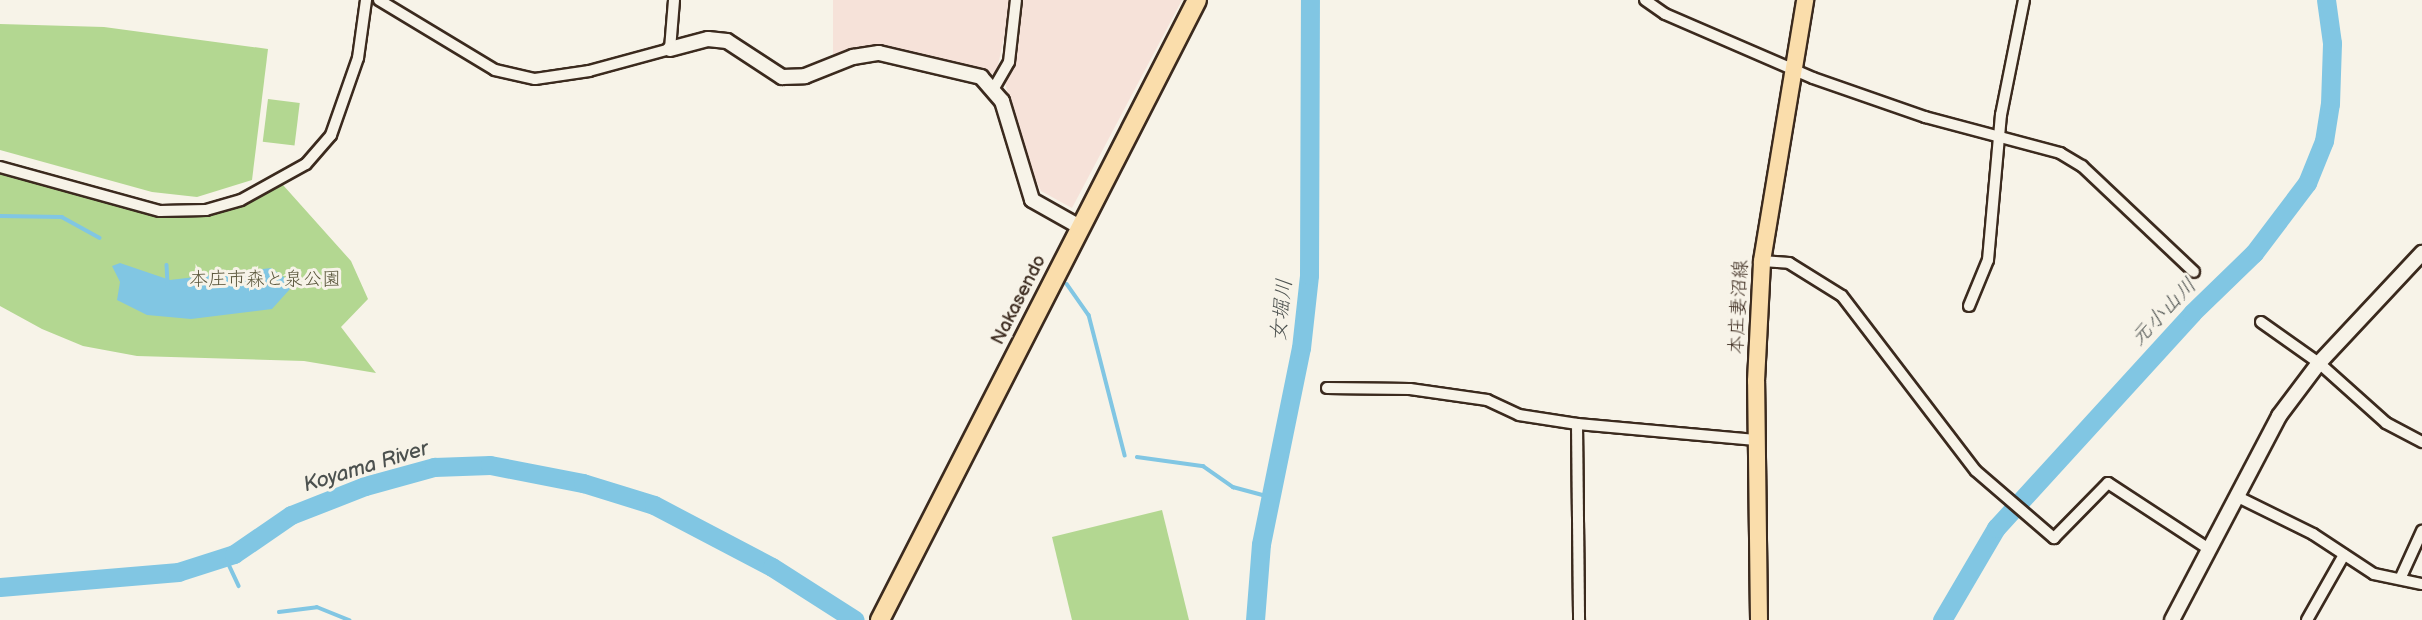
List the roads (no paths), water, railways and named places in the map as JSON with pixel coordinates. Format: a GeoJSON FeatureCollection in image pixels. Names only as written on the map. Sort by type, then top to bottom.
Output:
{"type":"FeatureCollection","features":[{"type":"Feature","properties":{"kind":"highway","name":"Nakasendo"},"geometry":{"type":"LineString","coordinates":[[880,620],[1197,0]]}},
{"type":"Feature","properties":{"kind":"main road","name":"本庄妻沼線"},"geometry":{"type":"LineString","coordinates":[[1759,620],[1756,440],[1762,261],[1805,0]]}},
{"type":"Feature","properties":{"kind":"street"},"geometry":{"type":"LineString","coordinates":[[0,167],[160,211],[206,210],[241,200],[306,164],[331,135],[358,58],[366,0]]}},
{"type":"Feature","properties":{"kind":"street"},"geometry":{"type":"LineString","coordinates":[[379,0],[495,70],[521,77],[579,73],[708,39],[727,41],[772,73],[794,78],[853,57],[891,54],[981,78],[993,88],[1032,200],[1080,227]]}},
{"type":"Feature","properties":{"kind":"street"},"geometry":{"type":"LineString","coordinates":[[670,49],[674,0]]}},
{"type":"Feature","properties":{"kind":"street"},"geometry":{"type":"LineString","coordinates":[[993,88],[1009,62],[1016,0]]}},
{"type":"Feature","properties":{"kind":"street"},"geometry":{"type":"LineString","coordinates":[[1645,0],[1665,14],[1792,67],[1925,117],[2060,153],[2082,166],[2194,272]]}},
{"type":"Feature","properties":{"kind":"street"},"geometry":{"type":"LineString","coordinates":[[1969,306],[1988,260],[1999,135],[2024,0]]}},
{"type":"Feature","properties":{"kind":"street"},"geometry":{"type":"LineString","coordinates":[[2172,620],[2279,416],[2319,363],[2422,253]]}},
{"type":"Feature","properties":{"kind":"street"},"geometry":{"type":"LineString","coordinates":[[1762,261],[1789,263],[1854,307],[1950,441],[1991,485],[2054,538],[2108,483],[2209,549]]}},
{"type":"Feature","properties":{"kind":"street"},"geometry":{"type":"LineString","coordinates":[[2261,322],[2319,363],[2386,423],[2422,442]]}},
{"type":"Feature","properties":{"kind":"street"},"geometry":{"type":"LineString","coordinates":[[1327,388],[1410,389],[1487,400],[1519,415],[1577,424],[1756,440]]}},
{"type":"Feature","properties":{"kind":"street"},"geometry":{"type":"LineString","coordinates":[[1577,424],[1579,620]]}},
{"type":"Feature","properties":{"kind":"street"},"geometry":{"type":"LineString","coordinates":[[2236,496],[2374,574],[2401,577],[2422,584]]}},
{"type":"Feature","properties":{"kind":"street"},"geometry":{"type":"LineString","coordinates":[[2401,577],[2422,531]]}},
{"type":"Feature","properties":{"kind":"street"},"geometry":{"type":"LineString","coordinates":[[2307,620],[2344,555]]}},
{"type":"Feature","properties":{"kind":"water"},"geometry":{"type":"Polygon","coordinates":[[[120,263],[170,280],[271,268],[285,278],[290,289],[272,309],[191,319],[147,315],[117,300],[120,282],[112,266],[120,263]]]}},
{"type":"Feature","properties":{"kind":"waterway","name":"女堀川"},"geometry":{"type":"LineString","coordinates":[[1255,620],[1261,544],[1301,348],[1309,275],[1310,0]]}},
{"type":"Feature","properties":{"kind":"waterway","name":"元小山川"},"geometry":{"type":"LineString","coordinates":[[1942,620],[1996,528],[2192,313],[2254,253],[2307,183],[2324,141],[2330,104],[2332,43],[2326,0]]}},
{"type":"Feature","properties":{"kind":"waterway"},"geometry":{"type":"LineString","coordinates":[[0,216],[62,217],[100,238]]}},
{"type":"Feature","properties":{"kind":"waterway"},"geometry":{"type":"LineString","coordinates":[[167,265],[168,284]]}},
{"type":"Feature","properties":{"kind":"waterway"},"geometry":{"type":"LineString","coordinates":[[1067,284],[1089,315],[1125,455]]}},
{"type":"Feature","properties":{"kind":"waterway"},"geometry":{"type":"LineString","coordinates":[[1137,457],[1203,466],[1233,487],[1270,497]]}},
{"type":"Feature","properties":{"kind":"waterway","name":"Koyama River"},"geometry":{"type":"LineString","coordinates":[[0,587],[178,572],[234,554],[291,515],[365,486],[434,467],[490,465],[583,483],[654,505],[772,567],[855,620]]}},
{"type":"Feature","properties":{"kind":"waterway"},"geometry":{"type":"LineString","coordinates":[[225,556],[239,586]]}},
{"type":"Feature","properties":{"kind":"waterway"},"geometry":{"type":"LineString","coordinates":[[279,612],[317,607],[349,620]]}},
{"type":"Feature","properties":{"kind":"park label","name":"本庄市森と泉公園"},"geometry":{"type":"Point","coordinates":[265,280]}}]}
